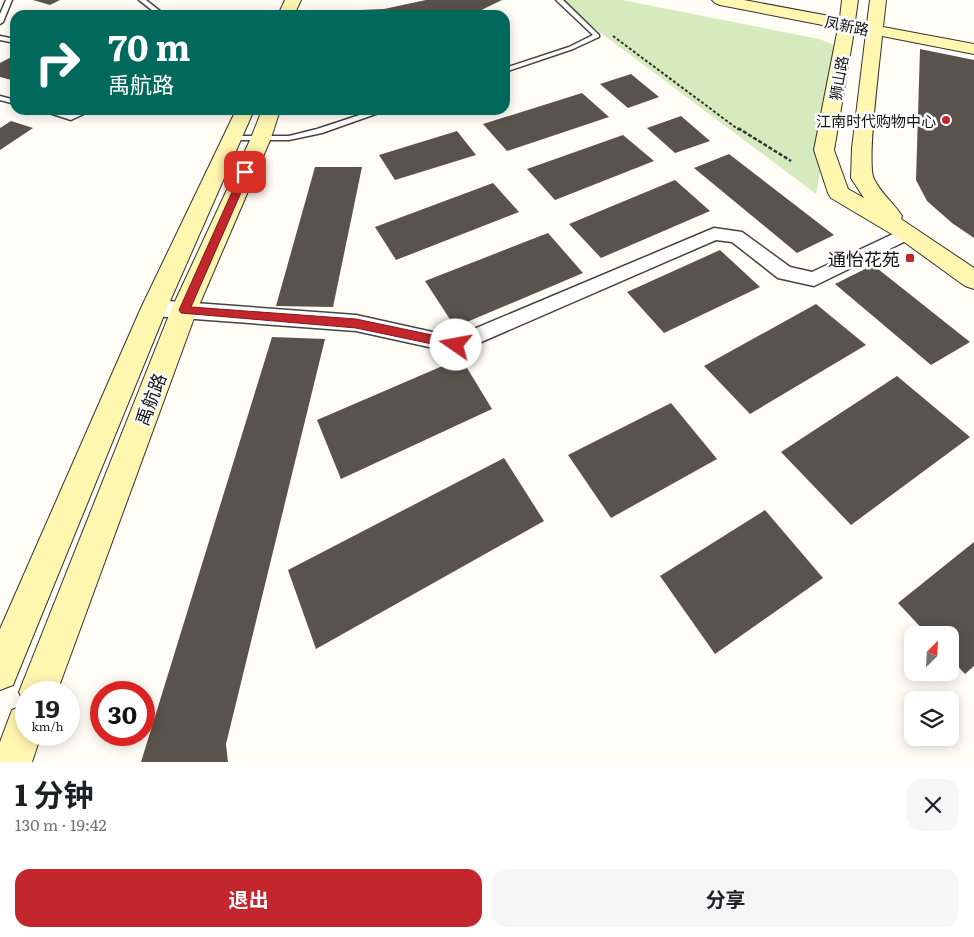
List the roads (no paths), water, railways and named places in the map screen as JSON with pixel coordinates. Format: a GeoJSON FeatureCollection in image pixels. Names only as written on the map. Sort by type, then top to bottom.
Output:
{"type":"FeatureCollection","features":[{"type":"Feature","properties":{"kind":"main road","name":"凤新路"},"geometry":{"type":"LineString","coordinates":[[720,0],[849,11],[974,33]]}},
{"type":"Feature","properties":{"kind":"main road","name":"凤新路"},"geometry":{"type":"LineString","coordinates":[[799,0],[849,11]]}},
{"type":"Feature","properties":{"kind":"main road","name":"狮山路"},"geometry":{"type":"LineString","coordinates":[[849,11],[824,150],[838,193],[908,233],[974,280]]}},
{"type":"Feature","properties":{"kind":"main road","name":"凤新路"},"geometry":{"type":"LineString","coordinates":[[877,15],[974,49]]}},
{"type":"Feature","properties":{"kind":"main road","name":"狮山路"},"geometry":{"type":"LineString","coordinates":[[877,15],[862,148],[862,178],[881,207],[908,233]]}},
{"type":"Feature","properties":{"kind":"main road","name":"禹航路"},"geometry":{"type":"LineString","coordinates":[[42,681],[184,310],[247,138],[245,115]]}},
{"type":"Feature","properties":{"kind":"main road","name":"禹航路"},"geometry":{"type":"LineString","coordinates":[[0,672],[154,308],[247,138],[267,115]]}},
{"type":"Feature","properties":{"kind":"main road"},"geometry":{"type":"LineString","coordinates":[[12,762],[18,746]]}},
{"type":"Feature","properties":{"kind":"street"},"geometry":{"type":"LineString","coordinates":[[154,308],[356,323],[456,345],[714,234],[736,236],[785,273],[814,279],[908,233]]}},
{"type":"Feature","properties":{"kind":"lane"},"geometry":{"type":"LineString","coordinates":[[0,22],[9,0]]}},
{"type":"Feature","properties":{"kind":"lane"},"geometry":{"type":"LineString","coordinates":[[142,0],[155,10]]}},
{"type":"Feature","properties":{"kind":"lane"},"geometry":{"type":"LineString","coordinates":[[510,68],[571,48],[597,36],[559,0]]}},
{"type":"Feature","properties":{"kind":"lane"},"geometry":{"type":"LineString","coordinates":[[61,115],[71,118],[77,115]]}},
{"type":"Feature","properties":{"kind":"lane"},"geometry":{"type":"LineString","coordinates":[[247,138],[289,138],[319,131],[368,115]]}},
{"type":"Feature","properties":{"kind":"place","name":"江南时代购物中心"},"geometry":{"type":"Point","coordinates":[946,120]}},
{"type":"Feature","properties":{"kind":"place","name":"通怡花苑"},"geometry":{"type":"Point","coordinates":[910,258]}}]}
